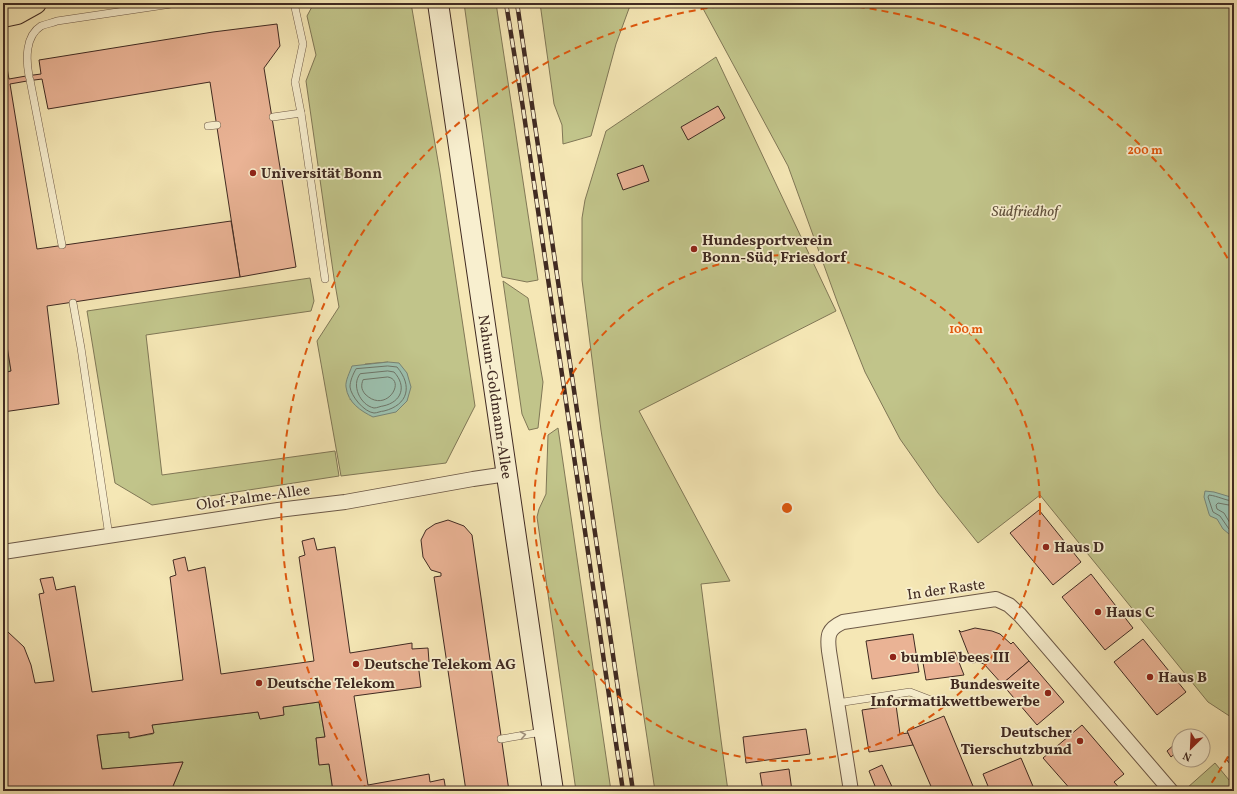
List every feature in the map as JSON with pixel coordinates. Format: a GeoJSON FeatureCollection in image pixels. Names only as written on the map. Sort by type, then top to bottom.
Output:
{"type":"FeatureCollection","features":[{"type":"Feature","properties":{"kind":"highway"},"geometry":{"type":"LineString","coordinates":[[3,16],[17,13],[35,3]]}},
{"type":"Feature","properties":{"kind":"main road","name":"Nahum-Goldmann-Allee"},"geometry":{"type":"LineString","coordinates":[[438,3],[554,791]]}},
{"type":"Feature","properties":{"kind":"street","name":"Olof-Palme-Allee"},"geometry":{"type":"LineString","coordinates":[[3,552],[278,510],[345,502],[507,474]]}},
{"type":"Feature","properties":{"kind":"street","name":"In der Raste"},"geometry":{"type":"LineString","coordinates":[[851,791],[836,703],[828,638],[830,631],[836,625],[843,622],[996,599],[1009,605],[1020,615],[1171,791]]}},
{"type":"Feature","properties":{"kind":"lane"},"geometry":{"type":"LineString","coordinates":[[62,246],[27,63],[28,48],[32,36],[41,26],[57,21],[178,3]]}},
{"type":"Feature","properties":{"kind":"lane"},"geometry":{"type":"LineString","coordinates":[[294,3],[303,44],[295,82],[301,113],[325,279]]}},
{"type":"Feature","properties":{"kind":"lane"},"geometry":{"type":"LineString","coordinates":[[273,117],[301,113]]}},
{"type":"Feature","properties":{"kind":"lane"},"geometry":{"type":"LineString","coordinates":[[208,126],[217,125]]}},
{"type":"Feature","properties":{"kind":"lane"},"geometry":{"type":"LineString","coordinates":[[73,303],[109,536]]}},
{"type":"Feature","properties":{"kind":"lane"},"geometry":{"type":"LineString","coordinates":[[836,703],[910,692],[936,702]]}},
{"type":"Feature","properties":{"kind":"lane"},"geometry":{"type":"LineString","coordinates":[[501,739],[545,732]]}},
{"type":"Feature","properties":{"kind":"green space"},"geometry":{"type":"Polygon","coordinates":[[[314,3],[411,3],[440,173],[475,406],[446,463],[341,476],[317,341],[339,307],[306,81],[316,55],[307,16],[314,3]],[[388,362],[365,364],[350,400],[388,362]]]}},
{"type":"Feature","properties":{"kind":"green space"},"geometry":{"type":"Polygon","coordinates":[[[464,3],[496,3],[538,280],[527,282],[502,277],[464,3]]]}},
{"type":"Feature","properties":{"kind":"green space"},"geometry":{"type":"Polygon","coordinates":[[[540,3],[631,3],[616,44],[591,136],[563,144],[562,125],[554,104],[540,3]]]}},
{"type":"Feature","properties":{"kind":"green space","name":"Südfriedhof"},"geometry":{"type":"Polygon","coordinates":[[[700,3],[1234,3],[1234,719],[1208,702],[1040,495],[978,543],[938,493],[900,439],[865,372],[838,304],[788,166],[700,3]]]}},
{"type":"Feature","properties":{"kind":"green space","name":"Hundesportverein Bonn-Süd, Friesdorf"},"geometry":{"type":"Polygon","coordinates":[[[716,57],[836,311],[639,411],[730,581],[701,584],[728,791],[655,791],[601,430],[582,280],[582,218],[585,200],[606,131],[716,57]]]}},
{"type":"Feature","properties":{"kind":"green space"},"geometry":{"type":"Polygon","coordinates":[[[310,278],[314,301],[311,311],[146,335],[162,475],[335,451],[339,476],[152,505],[115,483],[87,311],[310,278]]]}},
{"type":"Feature","properties":{"kind":"green space"},"geometry":{"type":"Polygon","coordinates":[[[503,281],[528,298],[543,382],[538,428],[529,430],[522,414],[503,281]]]}},
{"type":"Feature","properties":{"kind":"green space"},"geometry":{"type":"Polygon","coordinates":[[[3,321],[11,371],[3,373],[3,321]]]}},
{"type":"Feature","properties":{"kind":"green space"},"geometry":{"type":"Polygon","coordinates":[[[558,428],[611,791],[576,791],[537,517],[546,494],[548,435],[558,428]]]}},
{"type":"Feature","properties":{"kind":"green space"},"geometry":{"type":"Polygon","coordinates":[[[319,702],[325,737],[316,738],[319,764],[329,764],[333,791],[171,791],[183,762],[102,769],[97,735],[129,732],[130,738],[153,734],[152,725],[258,712],[260,719],[283,715],[283,707],[319,702]]]}},
{"type":"Feature","properties":{"kind":"green space"},"geometry":{"type":"Polygon","coordinates":[[[1215,763],[1234,786],[1234,791],[1190,791],[1187,788],[1215,763]]]}},
{"type":"Feature","properties":{"kind":"water"},"geometry":{"type":"Polygon","coordinates":[[[388,362],[399,363],[407,373],[411,387],[407,401],[396,412],[373,417],[356,406],[349,398],[346,385],[347,379],[352,366],[388,362]]]}},
{"type":"Feature","properties":{"kind":"water"},"geometry":{"type":"Polygon","coordinates":[[[1205,491],[1234,498],[1234,533],[1229,534],[1223,529],[1217,519],[1210,516],[1204,497],[1205,491]]]}},
{"type":"Feature","properties":{"kind":"building","name":"Universität Bonn"},"geometry":{"type":"Polygon","coordinates":[[[277,24],[280,46],[264,68],[296,267],[240,277],[210,82],[48,109],[42,79],[27,81],[26,76],[41,74],[39,60],[213,32],[277,24]]]}},
{"type":"Feature","properties":{"kind":"building"},"geometry":{"type":"Polygon","coordinates":[[[3,68],[7,68],[9,79],[26,76],[27,81],[10,84],[37,249],[231,221],[240,277],[47,306],[59,404],[3,412],[3,373],[11,371],[3,321],[3,68]]]}},
{"type":"Feature","properties":{"kind":"building"},"geometry":{"type":"Polygon","coordinates":[[[718,106],[725,118],[688,140],[681,127],[718,106]]]}},
{"type":"Feature","properties":{"kind":"building"},"geometry":{"type":"Polygon","coordinates":[[[643,165],[649,181],[623,190],[617,174],[643,165]]]}},
{"type":"Feature","properties":{"kind":"building","name":"Haus D"},"geometry":{"type":"Polygon","coordinates":[[[1039,510],[1081,562],[1053,585],[1010,533],[1039,510]]]}},
{"type":"Feature","properties":{"kind":"building"},"geometry":{"type":"Polygon","coordinates":[[[448,520],[464,526],[472,535],[509,791],[466,791],[434,577],[441,576],[441,573],[431,570],[423,557],[421,540],[426,530],[435,524],[448,520]]]}},
{"type":"Feature","properties":{"kind":"building","name":"Deutsche Telekom AG"},"geometry":{"type":"Polygon","coordinates":[[[314,538],[317,550],[335,547],[350,653],[412,643],[412,649],[428,648],[429,662],[418,663],[421,687],[354,696],[368,785],[429,774],[430,782],[444,779],[446,791],[333,791],[329,764],[319,765],[316,738],[325,737],[319,702],[283,707],[284,715],[260,719],[258,712],[152,725],[154,733],[129,738],[129,732],[97,735],[102,769],[183,762],[171,791],[3,791],[3,629],[24,647],[31,665],[35,683],[54,681],[39,594],[44,593],[40,579],[53,577],[56,590],[75,586],[92,692],[183,680],[170,577],[176,575],[173,560],[185,557],[188,571],[205,567],[221,674],[314,661],[299,557],[305,555],[302,541],[314,538]]]}},
{"type":"Feature","properties":{"kind":"building","name":"Haus C"},"geometry":{"type":"Polygon","coordinates":[[[1091,574],[1133,628],[1105,650],[1062,597],[1091,574]]]}},
{"type":"Feature","properties":{"kind":"building"},"geometry":{"type":"Polygon","coordinates":[[[975,628],[1000,634],[1011,644],[1013,642],[1029,661],[1002,684],[984,664],[978,662],[972,663],[959,630],[961,632],[975,628]]]}},
{"type":"Feature","properties":{"kind":"building","name":"bumble bees III"},"geometry":{"type":"Polygon","coordinates":[[[913,634],[919,672],[872,679],[866,641],[913,634]]]}},
{"type":"Feature","properties":{"kind":"building","name":"Haus B"},"geometry":{"type":"Polygon","coordinates":[[[1143,639],[1186,692],[1157,715],[1114,662],[1143,639]]]}},
{"type":"Feature","properties":{"kind":"building"},"geometry":{"type":"Polygon","coordinates":[[[955,652],[964,675],[926,680],[922,657],[955,652]]]}},
{"type":"Feature","properties":{"kind":"building"},"geometry":{"type":"Polygon","coordinates":[[[1029,661],[1064,702],[1037,725],[1002,684],[1029,661]]]}},
{"type":"Feature","properties":{"kind":"building"},"geometry":{"type":"Polygon","coordinates":[[[896,705],[900,734],[908,733],[913,745],[869,752],[862,710],[896,705]]]}},
{"type":"Feature","properties":{"kind":"building"},"geometry":{"type":"Polygon","coordinates":[[[944,716],[975,791],[933,791],[907,731],[944,716]]]}},
{"type":"Feature","properties":{"kind":"building","name":"Deutscher Tierschutzbund"},"geometry":{"type":"Polygon","coordinates":[[[1082,725],[1124,774],[1114,782],[1122,791],[1072,791],[1043,758],[1082,725]]]}},
{"type":"Feature","properties":{"kind":"building"},"geometry":{"type":"Polygon","coordinates":[[[806,729],[810,754],[746,763],[743,737],[806,729]]]}},
{"type":"Feature","properties":{"kind":"building"},"geometry":{"type":"Polygon","coordinates":[[[1171,748],[1171,757],[1167,751],[1171,748]]]}},
{"type":"Feature","properties":{"kind":"building"},"geometry":{"type":"Polygon","coordinates":[[[1234,753],[1234,769],[1226,759],[1234,753]]]}},
{"type":"Feature","properties":{"kind":"building"},"geometry":{"type":"Polygon","coordinates":[[[1021,758],[1035,791],[990,791],[983,774],[1021,758]]]}},
{"type":"Feature","properties":{"kind":"building"},"geometry":{"type":"Polygon","coordinates":[[[882,765],[894,791],[877,791],[869,771],[882,765]]]}},
{"type":"Feature","properties":{"kind":"building"},"geometry":{"type":"Polygon","coordinates":[[[789,769],[792,791],[763,791],[760,773],[789,769]]]}},
{"type":"Feature","properties":{"kind":"railway"},"geometry":{"type":"LineString","coordinates":[[506,3],[523,108],[623,791]]}},
{"type":"Feature","properties":{"kind":"railway"},"geometry":{"type":"LineString","coordinates":[[517,3],[633,791]]}},
{"type":"Feature","properties":{"kind":"place","name":"Universität Bonn"},"geometry":{"type":"Point","coordinates":[253,173]}},
{"type":"Feature","properties":{"kind":"place","name":"Hundesportverein Bonn-Süd, Friesdorf"},"geometry":{"type":"Point","coordinates":[694,249]}},
{"type":"Feature","properties":{"kind":"place","name":"Haus D"},"geometry":{"type":"Point","coordinates":[1046,547]}},
{"type":"Feature","properties":{"kind":"place","name":"Haus C"},"geometry":{"type":"Point","coordinates":[1098,612]}},
{"type":"Feature","properties":{"kind":"place","name":"bumble bees III"},"geometry":{"type":"Point","coordinates":[893,657]}},
{"type":"Feature","properties":{"kind":"place","name":"Deutsche Telekom AG"},"geometry":{"type":"Point","coordinates":[356,664]}},
{"type":"Feature","properties":{"kind":"place","name":"Haus B"},"geometry":{"type":"Point","coordinates":[1150,677]}},
{"type":"Feature","properties":{"kind":"place","name":"Deutsche Telekom"},"geometry":{"type":"Point","coordinates":[259,683]}},
{"type":"Feature","properties":{"kind":"place","name":"Bundesweite Informatikwettbewerbe"},"geometry":{"type":"Point","coordinates":[1048,693]}},
{"type":"Feature","properties":{"kind":"place","name":"Deutscher Tierschutzbund"},"geometry":{"type":"Point","coordinates":[1080,741]}}]}
